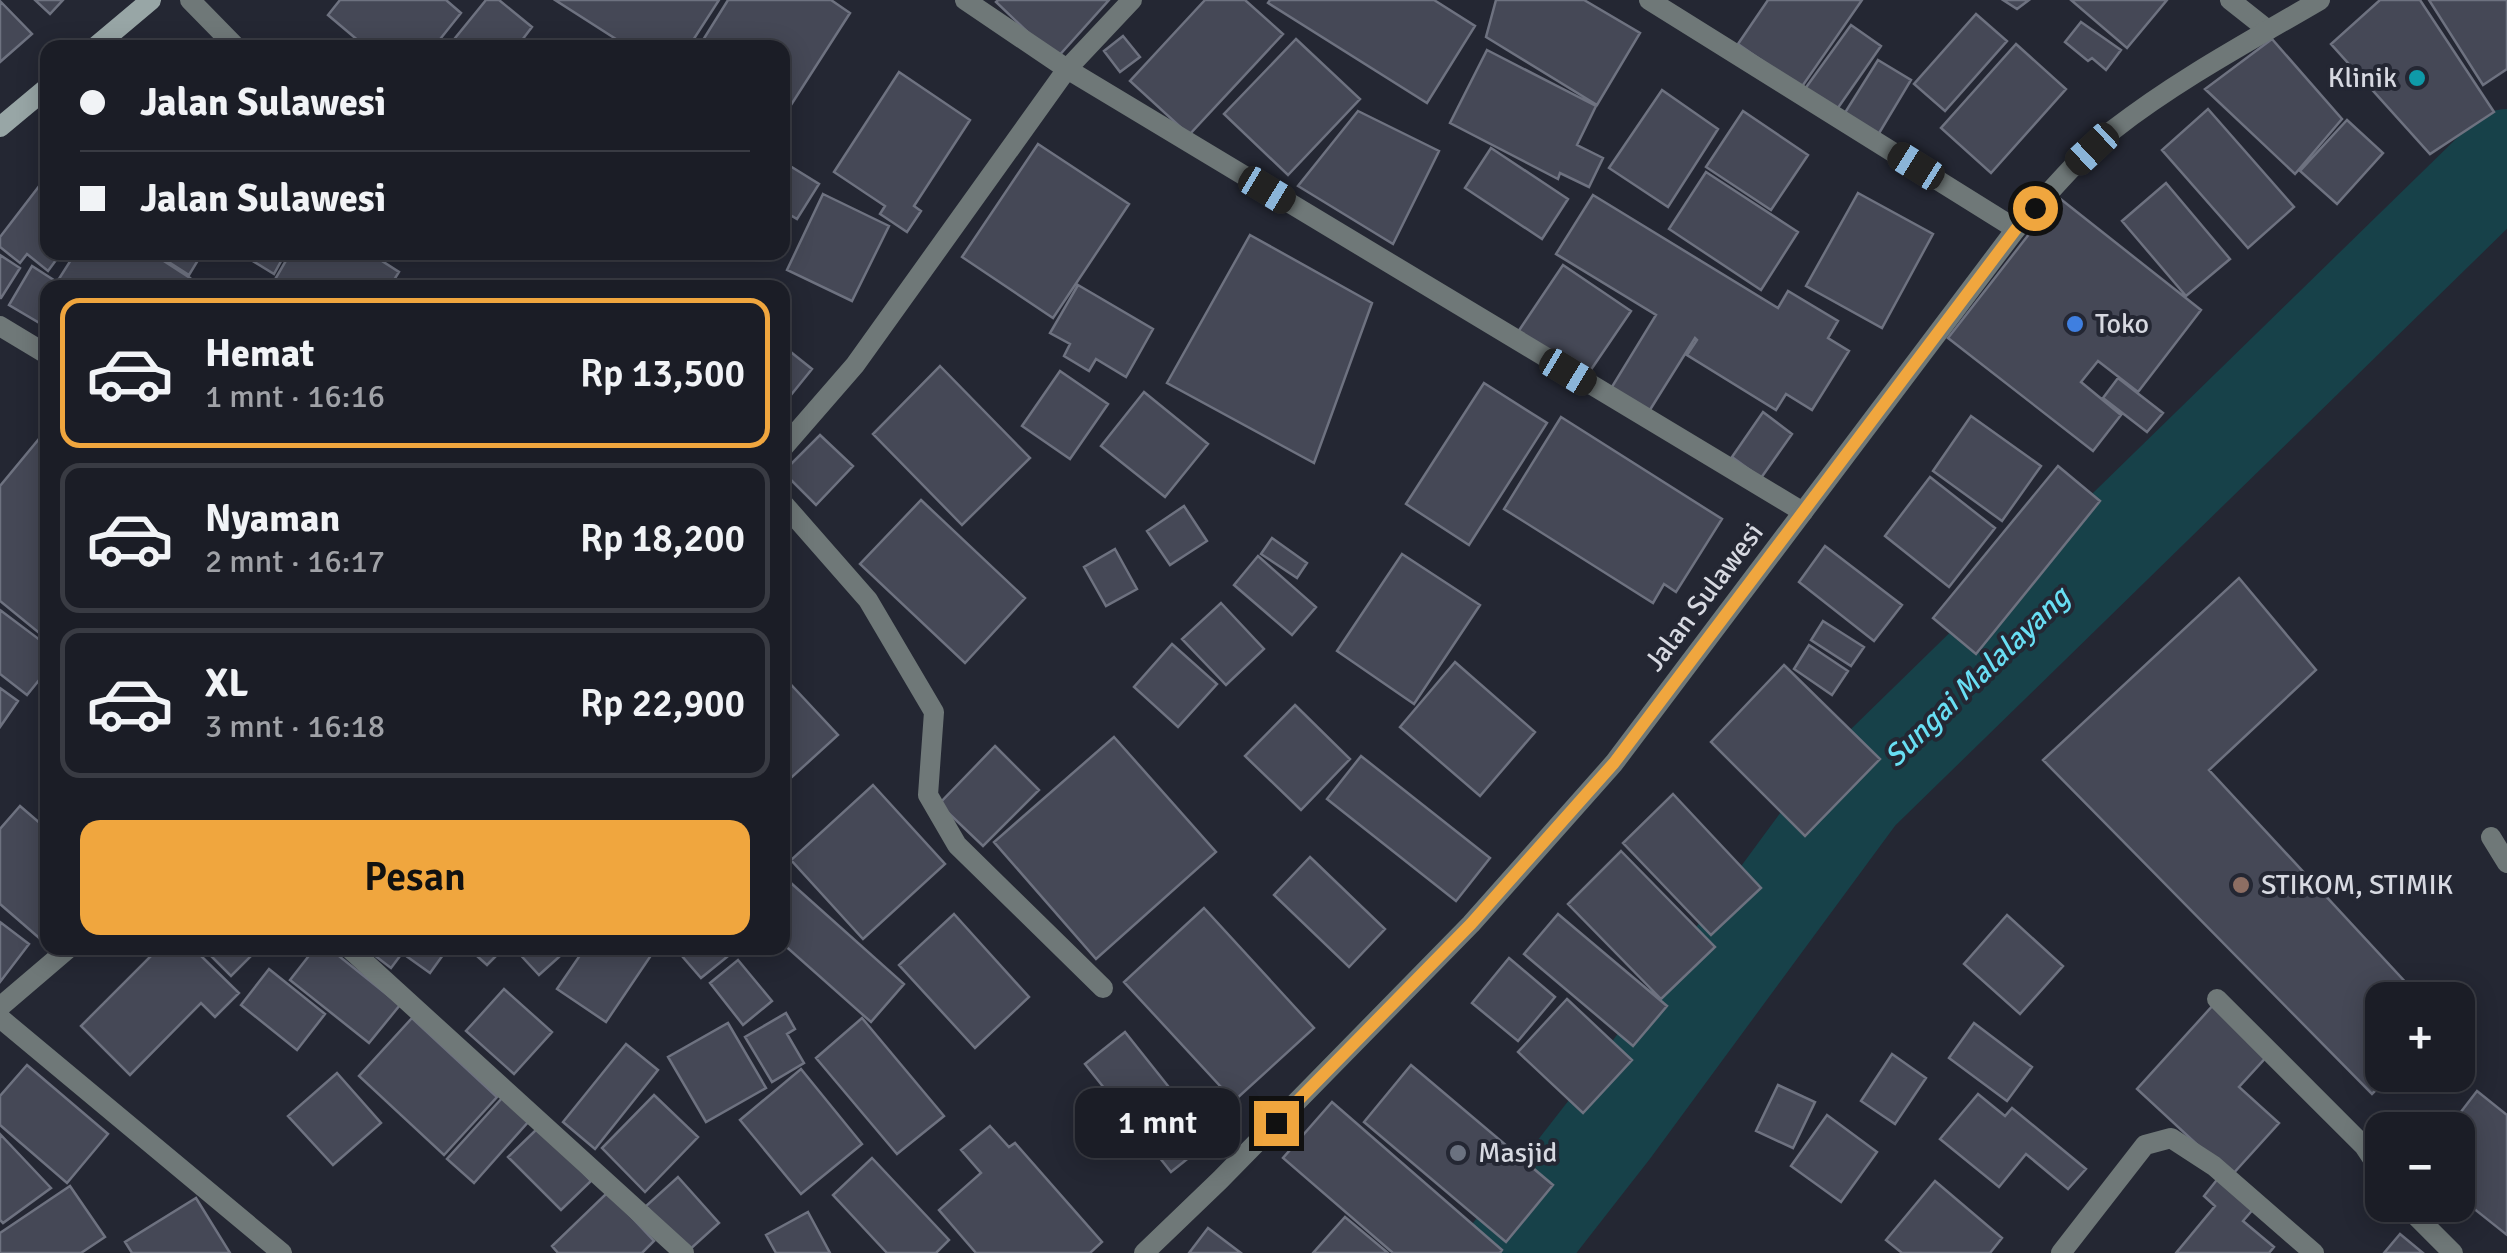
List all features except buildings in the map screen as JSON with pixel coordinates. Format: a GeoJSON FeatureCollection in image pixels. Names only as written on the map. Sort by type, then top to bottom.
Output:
{"type":"FeatureCollection","features":[{"type":"Feature","properties":{"kind":"main road"},"geometry":{"type":"LineString","coordinates":[[104,40],[152,0]]}},
{"type":"Feature","properties":{"kind":"main road"},"geometry":{"type":"LineString","coordinates":[[0,127],[40,94]]}},
{"type":"Feature","properties":{"kind":"street"},"geometry":{"type":"LineString","coordinates":[[190,0],[229,40]]}},
{"type":"Feature","properties":{"kind":"street"},"geometry":{"type":"LineString","coordinates":[[965,0],[1066,69],[1803,512]]}},
{"type":"Feature","properties":{"kind":"street"},"geometry":{"type":"LineString","coordinates":[[790,439],[855,366],[1066,69],[1132,0]]}},
{"type":"Feature","properties":{"kind":"street"},"geometry":{"type":"LineString","coordinates":[[1650,0],[2016,229]]}},
{"type":"Feature","properties":{"kind":"street"},"geometry":{"type":"LineString","coordinates":[[2230,0],[2268,30]]}},
{"type":"Feature","properties":{"kind":"street","name":"Jalan Sulawesi"},"geometry":{"type":"LineString","coordinates":[[1144,1253],[1484,909],[1614,763],[2016,229],[2111,132],[2186,80],[2320,0]]}},
{"type":"Feature","properties":{"kind":"street"},"geometry":{"type":"LineString","coordinates":[[0,326],[40,350]]}},
{"type":"Feature","properties":{"kind":"street"},"geometry":{"type":"LineString","coordinates":[[790,511],[868,600],[934,712],[928,795],[957,846],[1103,988]]}},
{"type":"Feature","properties":{"kind":"street"},"geometry":{"type":"LineString","coordinates":[[2491,837],[2507,863]]}},
{"type":"Feature","properties":{"kind":"street"},"geometry":{"type":"LineString","coordinates":[[0,1007],[61,955]]}},
{"type":"Feature","properties":{"kind":"street"},"geometry":{"type":"LineString","coordinates":[[357,955],[684,1253]]}},
{"type":"Feature","properties":{"kind":"street"},"geometry":{"type":"LineString","coordinates":[[2217,999],[2365,1148]]}},
{"type":"Feature","properties":{"kind":"street"},"geometry":{"type":"LineString","coordinates":[[0,1018],[282,1253]]}},
{"type":"Feature","properties":{"kind":"street"},"geometry":{"type":"LineString","coordinates":[[2061,1253],[2145,1145],[2172,1138],[2214,1166],[2314,1253]]}},
{"type":"Feature","properties":{"kind":"street"},"geometry":{"type":"LineString","coordinates":[[2422,1222],[2453,1253]]}},
{"type":"Feature","properties":{"kind":"waterway","name":"Sungai Malalayang"},"geometry":{"type":"LineString","coordinates":[[1513,1253],[1609,1130],[1857,793],[2507,159]]}},
{"type":"Feature","properties":{"kind":"place","name":"Klinik"},"geometry":{"type":"Point","coordinates":[2417,78]}},
{"type":"Feature","properties":{"kind":"place","name":"Toko"},"geometry":{"type":"Point","coordinates":[2075,324]}},
{"type":"Feature","properties":{"kind":"place","name":"STIKOM, STIMIK"},"geometry":{"type":"Point","coordinates":[2241,885]}},
{"type":"Feature","properties":{"kind":"place","name":"Masjid"},"geometry":{"type":"Point","coordinates":[1458,1153]}},
{"type":"Feature","properties":{"kind":"route"},"geometry":{"type":"LineString","coordinates":[[1276,1123],[1471,924],[1614,763],[2035,208]]}}]}
